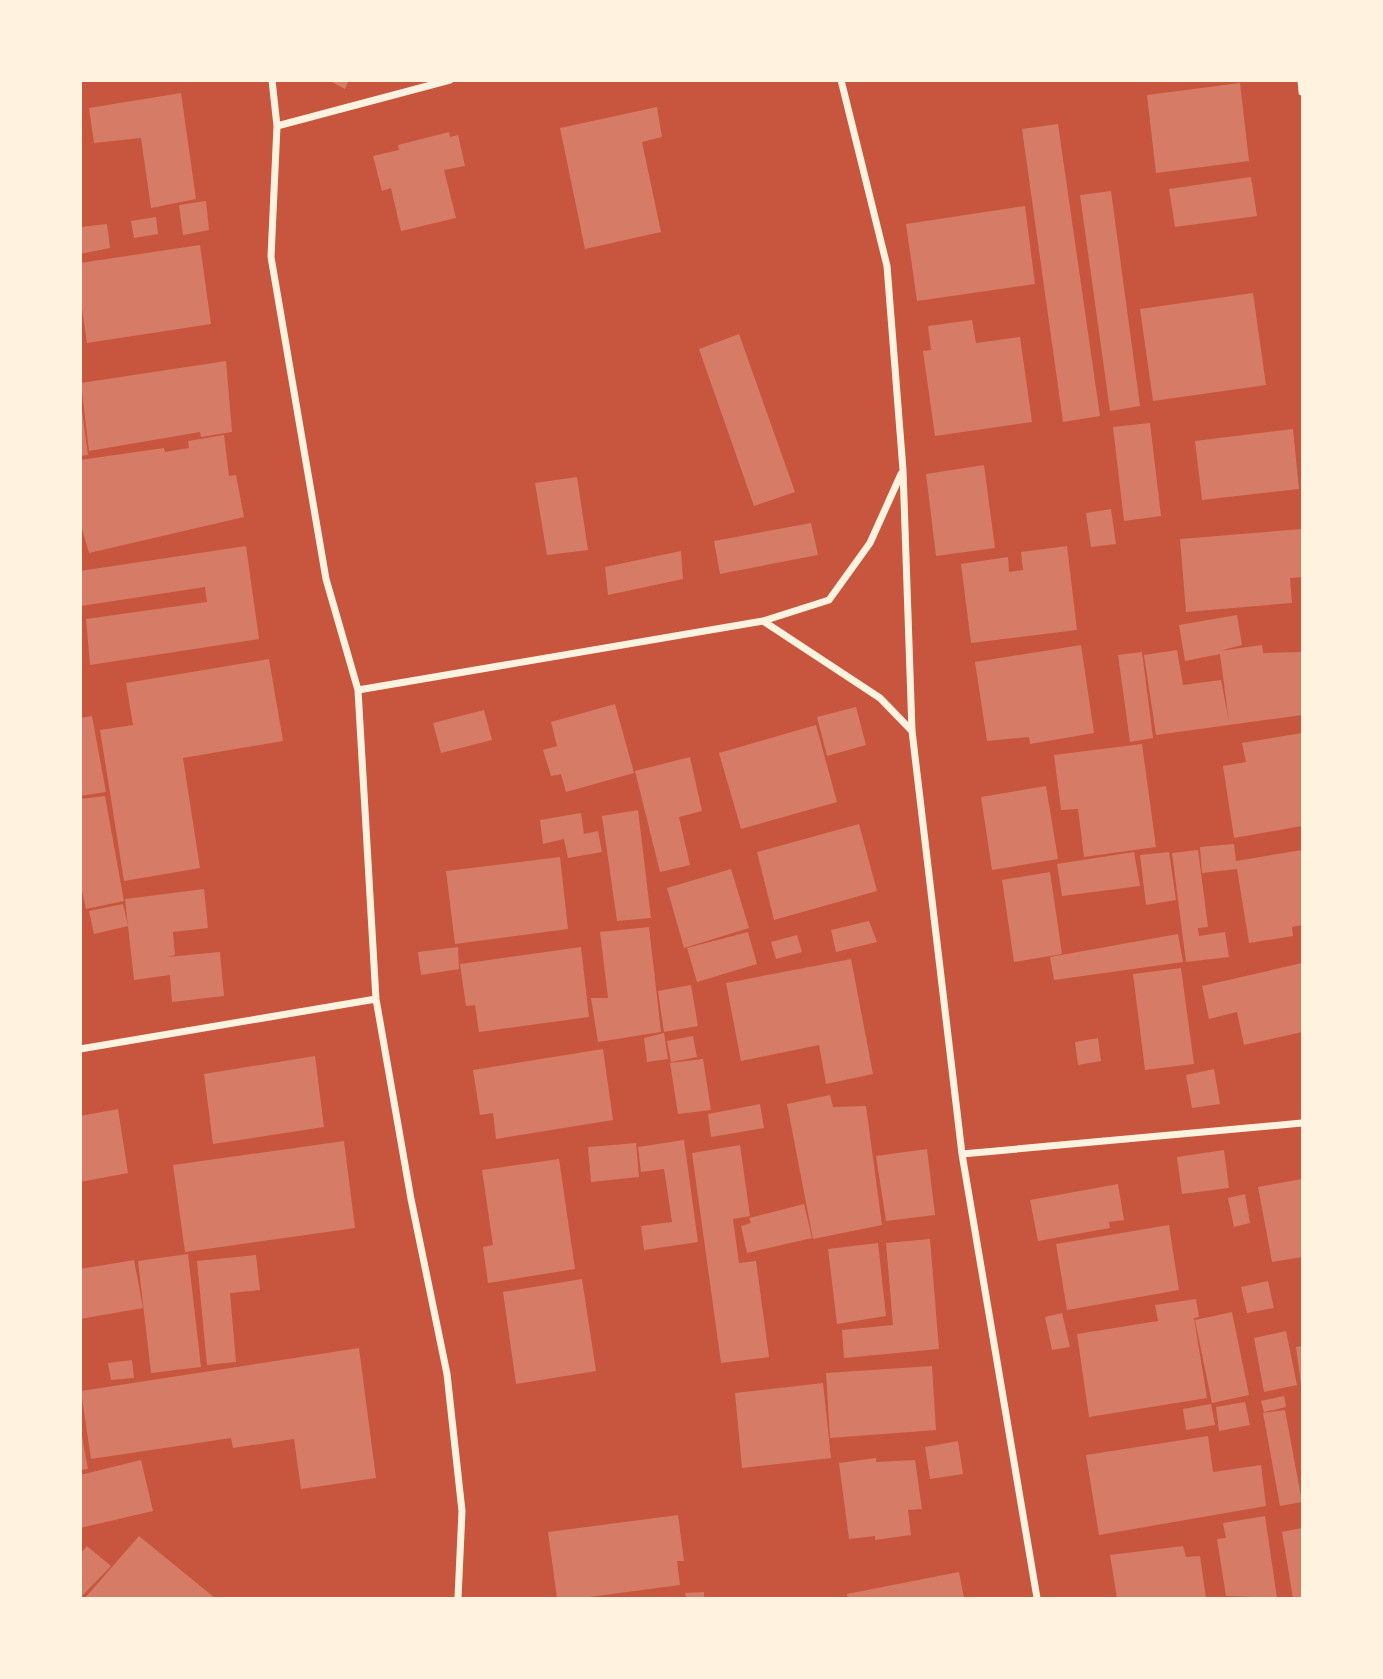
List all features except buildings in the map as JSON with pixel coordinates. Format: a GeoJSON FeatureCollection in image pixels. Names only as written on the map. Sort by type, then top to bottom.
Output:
{"type":"FeatureCollection","features":[{"type":"Feature","properties":{"kind":"street"},"geometry":{"type":"LineString","coordinates":[[272,80],[276,126],[271,257],[326,579],[358,690],[376,999],[411,1199],[447,1374],[462,1511],[458,1598]]}},
{"type":"Feature","properties":{"kind":"street"},"geometry":{"type":"LineString","coordinates":[[276,126],[450,80]]}},
{"type":"Feature","properties":{"kind":"street"},"geometry":{"type":"LineString","coordinates":[[841,80],[887,266],[903,470],[912,731],[962,1154],[1037,1598]]}},
{"type":"Feature","properties":{"kind":"street"},"geometry":{"type":"LineString","coordinates":[[1301,80],[1303,92]]}},
{"type":"Feature","properties":{"kind":"street"},"geometry":{"type":"LineString","coordinates":[[358,690],[763,621],[829,600],[870,543],[903,470]]}},
{"type":"Feature","properties":{"kind":"street"},"geometry":{"type":"LineString","coordinates":[[763,621],[880,698],[912,731]]}},
{"type":"Feature","properties":{"kind":"street"},"geometry":{"type":"LineString","coordinates":[[80,1049],[376,999]]}},
{"type":"Feature","properties":{"kind":"street"},"geometry":{"type":"LineString","coordinates":[[962,1154],[1303,1122]]}}]}
